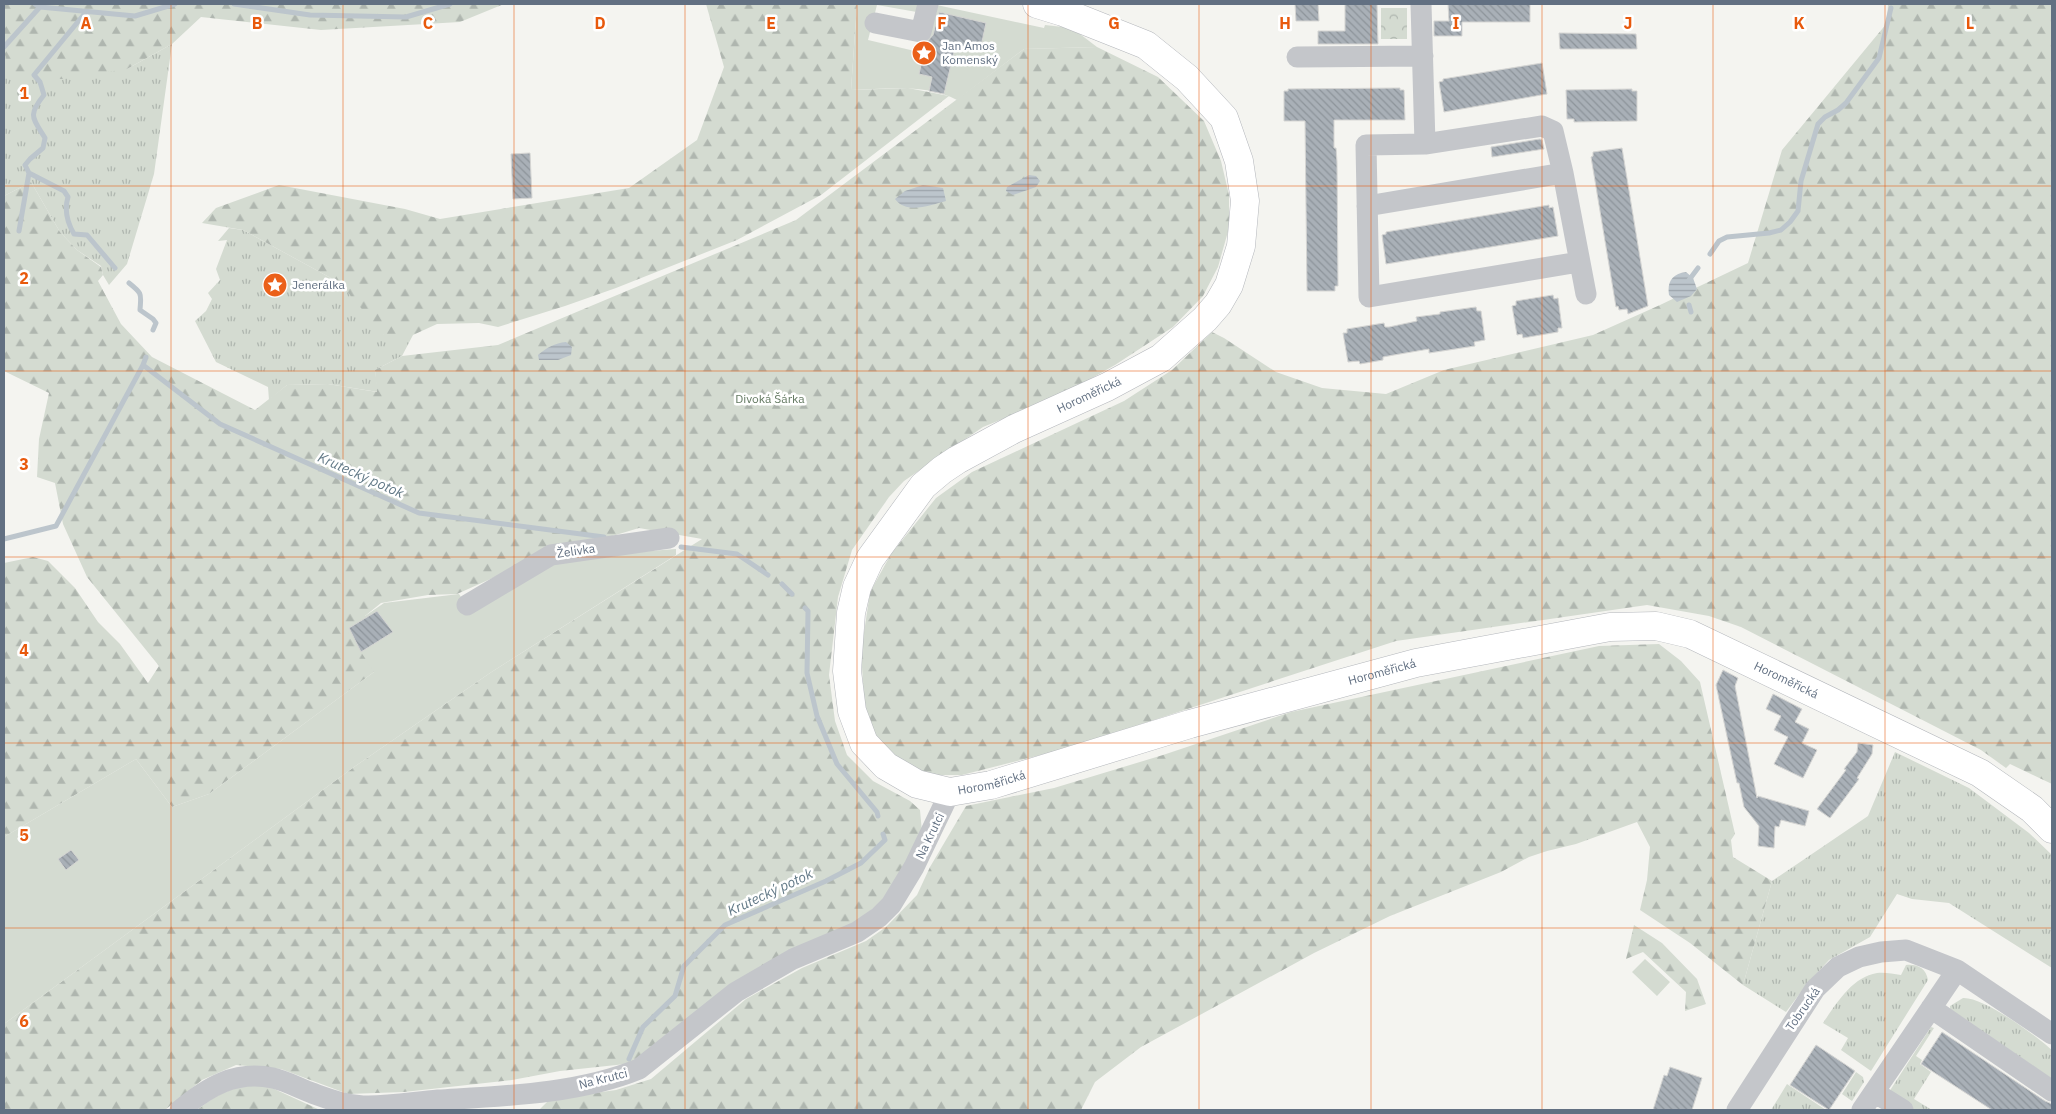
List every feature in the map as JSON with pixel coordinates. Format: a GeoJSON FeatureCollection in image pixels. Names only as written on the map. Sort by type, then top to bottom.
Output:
{"type":"FeatureCollection","features":[{"type":"Feature","properties":{"kind":"main road","name":"Horoměřická"},"geometry":{"type":"LineString","coordinates":[[1037,4],[1063,12],[1146,45],[1187,78],[1224,118],[1239,161],[1245,202],[1241,246],[1229,285],[1218,304],[1205,319],[1161,358],[1107,387],[1014,430],[949,465],[923,486],[870,559],[857,587],[851,613],[848,671],[852,711],[864,743],[886,766],[917,784],[950,792],[991,785],[1190,724],[1416,663],[1610,627],[1656,626],[1690,634],[1980,773],[2032,810],[2052,828]]}},
{"type":"Feature","properties":{"kind":"street"},"geometry":{"type":"LineString","coordinates":[[875,23],[921,32],[928,4]]}},
{"type":"Feature","properties":{"kind":"street"},"geometry":{"type":"LineString","coordinates":[[1421,4],[1425,144]]}},
{"type":"Feature","properties":{"kind":"street"},"geometry":{"type":"LineString","coordinates":[[1296,58],[1423,56]]}},
{"type":"Feature","properties":{"kind":"street"},"geometry":{"type":"LineString","coordinates":[[1579,262],[1369,297],[1366,144],[1425,144],[1542,126],[1553,131],[1586,294]]}},
{"type":"Feature","properties":{"kind":"street"},"geometry":{"type":"LineString","coordinates":[[1367,206],[1563,173]]}},
{"type":"Feature","properties":{"kind":"street","name":"Želivka"},"geometry":{"type":"LineString","coordinates":[[467,605],[551,555],[669,538]]}},
{"type":"Feature","properties":{"kind":"street","name":"Na Krutci"},"geometry":{"type":"LineString","coordinates":[[180,1110],[218,1083],[247,1077],[274,1079],[336,1102],[366,1106],[510,1095],[584,1085],[624,1075],[639,1069],[736,992],[793,960],[857,932],[879,917],[891,905],[910,874],[950,792]]}},
{"type":"Feature","properties":{"kind":"street","name":"Tobrucká"},"geometry":{"type":"LineString","coordinates":[[1737,1110],[1815,989],[1838,967],[1859,958],[1881,952],[1906,950],[1957,970],[2052,1034]]}},
{"type":"Feature","properties":{"kind":"street"},"geometry":{"type":"LineString","coordinates":[[1862,1110],[1957,970]]}},
{"type":"Feature","properties":{"kind":"street"},"geometry":{"type":"LineString","coordinates":[[1931,1008],[2052,1091]]}},
{"type":"Feature","properties":{"kind":"street"},"geometry":{"type":"LineString","coordinates":[[1874,1092],[1903,1110]]}},
{"type":"Feature","properties":{"kind":"green space"},"geometry":{"type":"Polygon","coordinates":[[[4,4],[504,4],[460,22],[321,30],[201,17],[172,44],[127,69],[62,79],[16,76],[4,53],[4,4]]]}},
{"type":"Feature","properties":{"kind":"green space"},"geometry":{"type":"Polygon","coordinates":[[[706,4],[857,4],[851,90],[908,88],[949,96],[821,195],[737,240],[616,288],[498,327],[479,323],[437,324],[413,335],[384,335],[371,329],[371,320],[340,283],[243,230],[202,223],[216,208],[279,185],[405,209],[440,219],[629,188],[697,140],[724,67],[706,4]]]}},
{"type":"Feature","properties":{"kind":"green space"},"geometry":{"type":"Polygon","coordinates":[[[857,4],[932,4],[1044,28],[1045,25],[1072,28],[1097,47],[1024,49],[957,100],[932,91],[919,89],[851,90],[857,4]],[[877,5],[868,40],[919,52],[928,14],[877,5]]]}},
{"type":"Feature","properties":{"kind":"green space"},"geometry":{"type":"Polygon","coordinates":[[[1888,4],[2052,4],[2052,784],[2010,764],[2006,768],[1981,750],[1741,627],[1709,616],[1647,605],[1396,641],[1068,748],[962,775],[927,775],[901,763],[874,739],[865,710],[861,653],[870,592],[891,554],[936,498],[972,472],[1124,401],[1172,370],[1212,332],[1276,372],[1322,388],[1386,394],[1444,370],[1593,335],[1748,263],[1782,150],[1887,23],[1888,4]]]}},
{"type":"Feature","properties":{"kind":"green space"},"geometry":{"type":"Polygon","coordinates":[[[1381,8],[1407,8],[1407,39],[1381,39],[1381,8]]]}},
{"type":"Feature","properties":{"kind":"green space"},"geometry":{"type":"Polygon","coordinates":[[[172,44],[154,174],[127,264],[109,285],[103,275],[101,266],[77,250],[60,232],[31,182],[4,196],[4,50],[127,69],[172,44]]]}},
{"type":"Feature","properties":{"kind":"green space","name":"Divoká Šárka"},"geometry":{"type":"Polygon","coordinates":[[[1097,47],[1158,77],[1204,121],[1221,161],[1229,195],[1229,228],[1218,267],[1203,296],[1173,327],[1115,365],[1062,395],[983,427],[904,481],[889,497],[852,550],[838,597],[829,675],[835,721],[847,755],[873,781],[910,801],[920,810],[922,832],[885,899],[851,926],[635,1063],[560,1071],[512,1080],[404,1092],[348,1094],[281,1069],[236,1065],[202,1080],[165,1110],[4,1110],[4,1024],[354,767],[490,673],[702,539],[639,528],[533,560],[457,594],[428,595],[381,603],[365,616],[374,672],[209,794],[172,807],[136,759],[4,837],[4,563],[33,557],[48,561],[75,588],[98,622],[120,644],[148,683],[159,666],[87,577],[63,524],[55,483],[37,477],[39,439],[49,393],[4,371],[4,196],[31,182],[60,232],[77,250],[101,267],[103,275],[98,281],[121,324],[152,357],[255,410],[287,385],[328,384],[377,392],[375,370],[402,356],[498,345],[796,220],[1024,49],[1097,47]]]}},
{"type":"Feature","properties":{"kind":"green space"},"geometry":{"type":"Polygon","coordinates":[[[229,228],[243,230],[340,283],[372,312],[384,335],[413,335],[402,356],[375,370],[378,392],[328,384],[287,385],[269,400],[268,387],[216,362],[195,321],[206,311],[212,299],[208,293],[220,280],[216,269],[227,240],[218,241],[229,228]]]}},
{"type":"Feature","properties":{"kind":"green space"},"geometry":{"type":"Polygon","coordinates":[[[676,549],[676,555],[490,673],[354,767],[4,1024],[4,837],[136,759],[172,807],[209,794],[374,672],[346,629],[384,603],[459,594],[470,610],[557,558],[676,549]]]}},
{"type":"Feature","properties":{"kind":"green space"},"geometry":{"type":"Polygon","coordinates":[[[1659,644],[1681,661],[1700,682],[1735,834],[1731,840],[1733,857],[1772,881],[1743,985],[1690,943],[1640,910],[1647,880],[1650,847],[1637,822],[1576,844],[1529,857],[1501,872],[1390,916],[1314,953],[1141,1047],[1095,1082],[1081,1110],[539,1110],[550,1099],[616,1090],[651,1079],[746,999],[802,968],[866,941],[886,927],[917,895],[930,867],[966,806],[1054,788],[1163,755],[1291,712],[1599,646],[1659,644]]]}},
{"type":"Feature","properties":{"kind":"green space"},"geometry":{"type":"Polygon","coordinates":[[[1895,752],[1969,788],[2029,833],[2052,855],[2052,968],[1949,903],[1912,899],[1897,894],[1870,937],[1829,960],[1807,984],[1786,1012],[1743,985],[1772,881],[1868,816],[1895,752]]]}},
{"type":"Feature","properties":{"kind":"green space"},"geometry":{"type":"Polygon","coordinates":[[[1634,925],[1662,943],[1697,979],[1706,1004],[1685,1011],[1686,992],[1643,952],[1626,959],[1634,925]]]}},
{"type":"Feature","properties":{"kind":"green space"},"geometry":{"type":"Polygon","coordinates":[[[1645,959],[1670,982],[1657,996],[1632,972],[1645,959]]]}},
{"type":"Feature","properties":{"kind":"green space"},"geometry":{"type":"Polygon","coordinates":[[[1906,965],[1914,965],[1923,970],[1928,980],[1871,1071],[1841,1050],[1848,1038],[1823,1023],[1845,992],[1860,980],[1877,973],[1901,975],[1906,965]]]}},
{"type":"Feature","properties":{"kind":"green space"},"geometry":{"type":"Polygon","coordinates":[[[1963,998],[1972,999],[1996,1010],[2034,1035],[2052,1050],[2052,1079],[1950,1009],[1950,1006],[1963,998]]]}},
{"type":"Feature","properties":{"kind":"green space"},"geometry":{"type":"Polygon","coordinates":[[[1931,1027],[1934,1028],[1916,1056],[1922,1060],[1920,1064],[1931,1072],[1914,1099],[1932,1110],[1910,1110],[1889,1092],[1931,1027]]]}},
{"type":"Feature","properties":{"kind":"green space"},"geometry":{"type":"Polygon","coordinates":[[[1856,1072],[1863,1077],[1864,1082],[1852,1101],[1842,1094],[1856,1072]]]}},
{"type":"Feature","properties":{"kind":"green space"},"geometry":{"type":"Polygon","coordinates":[[[1787,1084],[1826,1110],[1771,1110],[1787,1084]]]}},
{"type":"Feature","properties":{"kind":"green space"},"geometry":{"type":"Polygon","coordinates":[[[253,1085],[270,1087],[320,1110],[197,1110],[223,1093],[253,1085]]]}},
{"type":"Feature","properties":{"kind":"shaded area"},"geometry":{"type":"Polygon","coordinates":[[[1029,175],[1036,176],[1040,181],[1036,187],[1013,195],[1006,191],[1007,187],[1029,175]]]}},
{"type":"Feature","properties":{"kind":"shaded area"},"geometry":{"type":"Polygon","coordinates":[[[923,185],[943,188],[946,201],[912,208],[900,204],[895,199],[905,191],[923,185]]]}},
{"type":"Feature","properties":{"kind":"shaded area"},"geometry":{"type":"Polygon","coordinates":[[[1686,272],[1693,278],[1697,289],[1691,296],[1677,302],[1669,295],[1671,279],[1686,272]]]}},
{"type":"Feature","properties":{"kind":"shaded area"},"geometry":{"type":"Polygon","coordinates":[[[566,342],[572,347],[571,355],[558,360],[539,360],[538,355],[544,350],[566,342]]]}},
{"type":"Feature","properties":{"kind":"building"},"geometry":{"type":"Polygon","coordinates":[[[1295,4],[1318,4],[1319,21],[1296,21],[1295,4]]]}},
{"type":"Feature","properties":{"kind":"building"},"geometry":{"type":"Polygon","coordinates":[[[1345,4],[1377,4],[1378,44],[1318,44],[1318,31],[1345,31],[1345,4]]]}},
{"type":"Feature","properties":{"kind":"building"},"geometry":{"type":"Polygon","coordinates":[[[1448,4],[1530,4],[1530,22],[1462,22],[1462,36],[1434,36],[1434,21],[1449,21],[1448,4]]]}},
{"type":"Feature","properties":{"kind":"building"},"geometry":{"type":"Polygon","coordinates":[[[939,12],[986,23],[980,51],[952,44],[955,48],[944,94],[929,91],[932,77],[919,74],[926,43],[933,35],[939,12]]]}},
{"type":"Feature","properties":{"kind":"building"},"geometry":{"type":"Polygon","coordinates":[[[1559,33],[1636,34],[1637,49],[1560,49],[1559,33]]]}},
{"type":"Feature","properties":{"kind":"building"},"geometry":{"type":"Polygon","coordinates":[[[1542,63],[1547,94],[1444,112],[1439,82],[1443,81],[1443,79],[1542,63]]]}},
{"type":"Feature","properties":{"kind":"building"},"geometry":{"type":"Polygon","coordinates":[[[1400,88],[1400,90],[1404,90],[1405,120],[1334,120],[1334,148],[1336,148],[1337,162],[1338,286],[1335,286],[1335,291],[1307,291],[1305,121],[1284,121],[1284,91],[1288,91],[1288,89],[1400,88]]]}},
{"type":"Feature","properties":{"kind":"building"},"geometry":{"type":"Polygon","coordinates":[[[1632,89],[1632,91],[1637,91],[1637,121],[1574,122],[1574,119],[1567,119],[1566,90],[1632,89]]]}},
{"type":"Feature","properties":{"kind":"building"},"geometry":{"type":"Polygon","coordinates":[[[1540,139],[1544,149],[1492,157],[1491,147],[1540,139]]]}},
{"type":"Feature","properties":{"kind":"building"},"geometry":{"type":"Polygon","coordinates":[[[1622,148],[1648,306],[1628,314],[1627,309],[1619,310],[1618,306],[1616,307],[1591,157],[1593,152],[1622,148]]]}},
{"type":"Feature","properties":{"kind":"building"},"geometry":{"type":"Polygon","coordinates":[[[530,153],[532,198],[513,199],[511,154],[530,153]]]}},
{"type":"Feature","properties":{"kind":"building"},"geometry":{"type":"Polygon","coordinates":[[[1549,205],[1549,208],[1553,207],[1558,236],[1386,264],[1382,235],[1386,234],[1386,232],[1549,205]]]}},
{"type":"Feature","properties":{"kind":"building"},"geometry":{"type":"Polygon","coordinates":[[[1553,295],[1554,299],[1558,298],[1562,328],[1558,328],[1558,332],[1523,338],[1522,334],[1517,335],[1512,306],[1516,305],[1516,301],[1553,295]]]}},
{"type":"Feature","properties":{"kind":"building"},"geometry":{"type":"Polygon","coordinates":[[[1476,307],[1477,311],[1481,311],[1485,340],[1474,342],[1475,346],[1429,353],[1429,349],[1383,357],[1383,360],[1360,364],[1359,361],[1348,362],[1343,333],[1347,333],[1347,329],[1384,323],[1385,327],[1389,327],[1417,321],[1416,317],[1476,307]]]}},
{"type":"Feature","properties":{"kind":"building"},"geometry":{"type":"Polygon","coordinates":[[[377,611],[393,632],[361,652],[349,628],[377,611]]]}},
{"type":"Feature","properties":{"kind":"building"},"geometry":{"type":"Polygon","coordinates":[[[1723,670],[1738,678],[1735,686],[1757,798],[1758,796],[1809,811],[1805,826],[1781,820],[1779,827],[1775,826],[1774,848],[1758,846],[1759,826],[1744,807],[1739,783],[1737,783],[1716,685],[1723,670]]]}},
{"type":"Feature","properties":{"kind":"building"},"geometry":{"type":"Polygon","coordinates":[[[1773,694],[1802,709],[1795,722],[1809,729],[1802,743],[1817,750],[1803,778],[1774,764],[1788,737],[1774,730],[1781,716],[1766,709],[1773,694]]]}},
{"type":"Feature","properties":{"kind":"building"},"geometry":{"type":"Polygon","coordinates":[[[1858,743],[1873,745],[1872,754],[1857,778],[1859,779],[1830,818],[1817,809],[1846,770],[1844,769],[1857,752],[1858,743]]]}},
{"type":"Feature","properties":{"kind":"building"},"geometry":{"type":"Polygon","coordinates":[[[71,850],[79,860],[66,870],[58,859],[71,850]]]}},
{"type":"Feature","properties":{"kind":"building"},"geometry":{"type":"Polygon","coordinates":[[[1942,1032],[2052,1104],[2052,1110],[1992,1110],[1921,1064],[1942,1032]]]}},
{"type":"Feature","properties":{"kind":"building"},"geometry":{"type":"Polygon","coordinates":[[[1816,1045],[1855,1071],[1829,1110],[1790,1085],[1816,1045]]]}},
{"type":"Feature","properties":{"kind":"building"},"geometry":{"type":"Polygon","coordinates":[[[1670,1067],[1702,1078],[1692,1110],[1653,1110],[1664,1075],[1667,1076],[1670,1067]]]}},
{"type":"Feature","properties":{"kind":"waterway"},"geometry":{"type":"LineString","coordinates":[[35,4],[40,7],[135,16],[175,4]]}},
{"type":"Feature","properties":{"kind":"waterway"},"geometry":{"type":"LineString","coordinates":[[234,4],[310,15],[406,17],[450,4]]}},
{"type":"Feature","properties":{"kind":"waterway"},"geometry":{"type":"LineString","coordinates":[[4,47],[40,7]]}},
{"type":"Feature","properties":{"kind":"waterway"},"geometry":{"type":"LineString","coordinates":[[1710,254],[1719,241],[1727,237],[1769,233],[1781,230],[1790,222],[1798,211],[1801,181],[1818,124],[1846,103],[1879,58],[1891,8]]}},
{"type":"Feature","properties":{"kind":"waterway","name":"Krutecký potok"},"geometry":{"type":"LineString","coordinates":[[86,12],[34,75],[40,82],[44,95],[35,108],[34,117],[37,126],[45,138],[43,148],[25,165],[29,173],[64,191],[68,197],[67,216],[74,234],[87,235],[115,268]]}},
{"type":"Feature","properties":{"kind":"waterway"},"geometry":{"type":"LineString","coordinates":[[19,231],[29,173]]}},
{"type":"Feature","properties":{"kind":"waterway"},"geometry":{"type":"LineString","coordinates":[[1689,280],[1698,268]]}},
{"type":"Feature","properties":{"kind":"waterway","name":"Krutecký potok"},"geometry":{"type":"LineString","coordinates":[[129,283],[140,295],[140,310],[156,323],[153,330]]}},
{"type":"Feature","properties":{"kind":"waterway"},"geometry":{"type":"LineString","coordinates":[[1689,305],[1691,312]]}},
{"type":"Feature","properties":{"kind":"waterway","name":"Krutecký potok"},"geometry":{"type":"LineString","coordinates":[[146,357],[143,365],[220,424],[419,513],[604,537]]}},
{"type":"Feature","properties":{"kind":"waterway"},"geometry":{"type":"LineString","coordinates":[[4,539],[56,526],[143,365]]}},
{"type":"Feature","properties":{"kind":"waterway","name":"Krutecký potok"},"geometry":{"type":"LineString","coordinates":[[681,547],[737,554],[768,575]]}},
{"type":"Feature","properties":{"kind":"waterway","name":"Krutecký potok"},"geometry":{"type":"LineString","coordinates":[[782,584],[792,594]]}},
{"type":"Feature","properties":{"kind":"waterway","name":"Krutecký potok"},"geometry":{"type":"LineString","coordinates":[[805,608],[808,611],[807,673],[817,716],[837,764],[877,812],[878,816]]}},
{"type":"Feature","properties":{"kind":"waterway","name":"Krutecký potok"},"geometry":{"type":"LineString","coordinates":[[629,1059],[643,1027],[675,996],[684,966],[725,925],[826,881],[861,863],[885,840],[883,834]]}},
{"type":"Feature","properties":{"kind":"place","name":"Jan Amos Komenský"},"geometry":{"type":"Point","coordinates":[924,53]}},
{"type":"Feature","properties":{"kind":"place","name":"Jenerálka"},"geometry":{"type":"Point","coordinates":[275,285]}}]}
